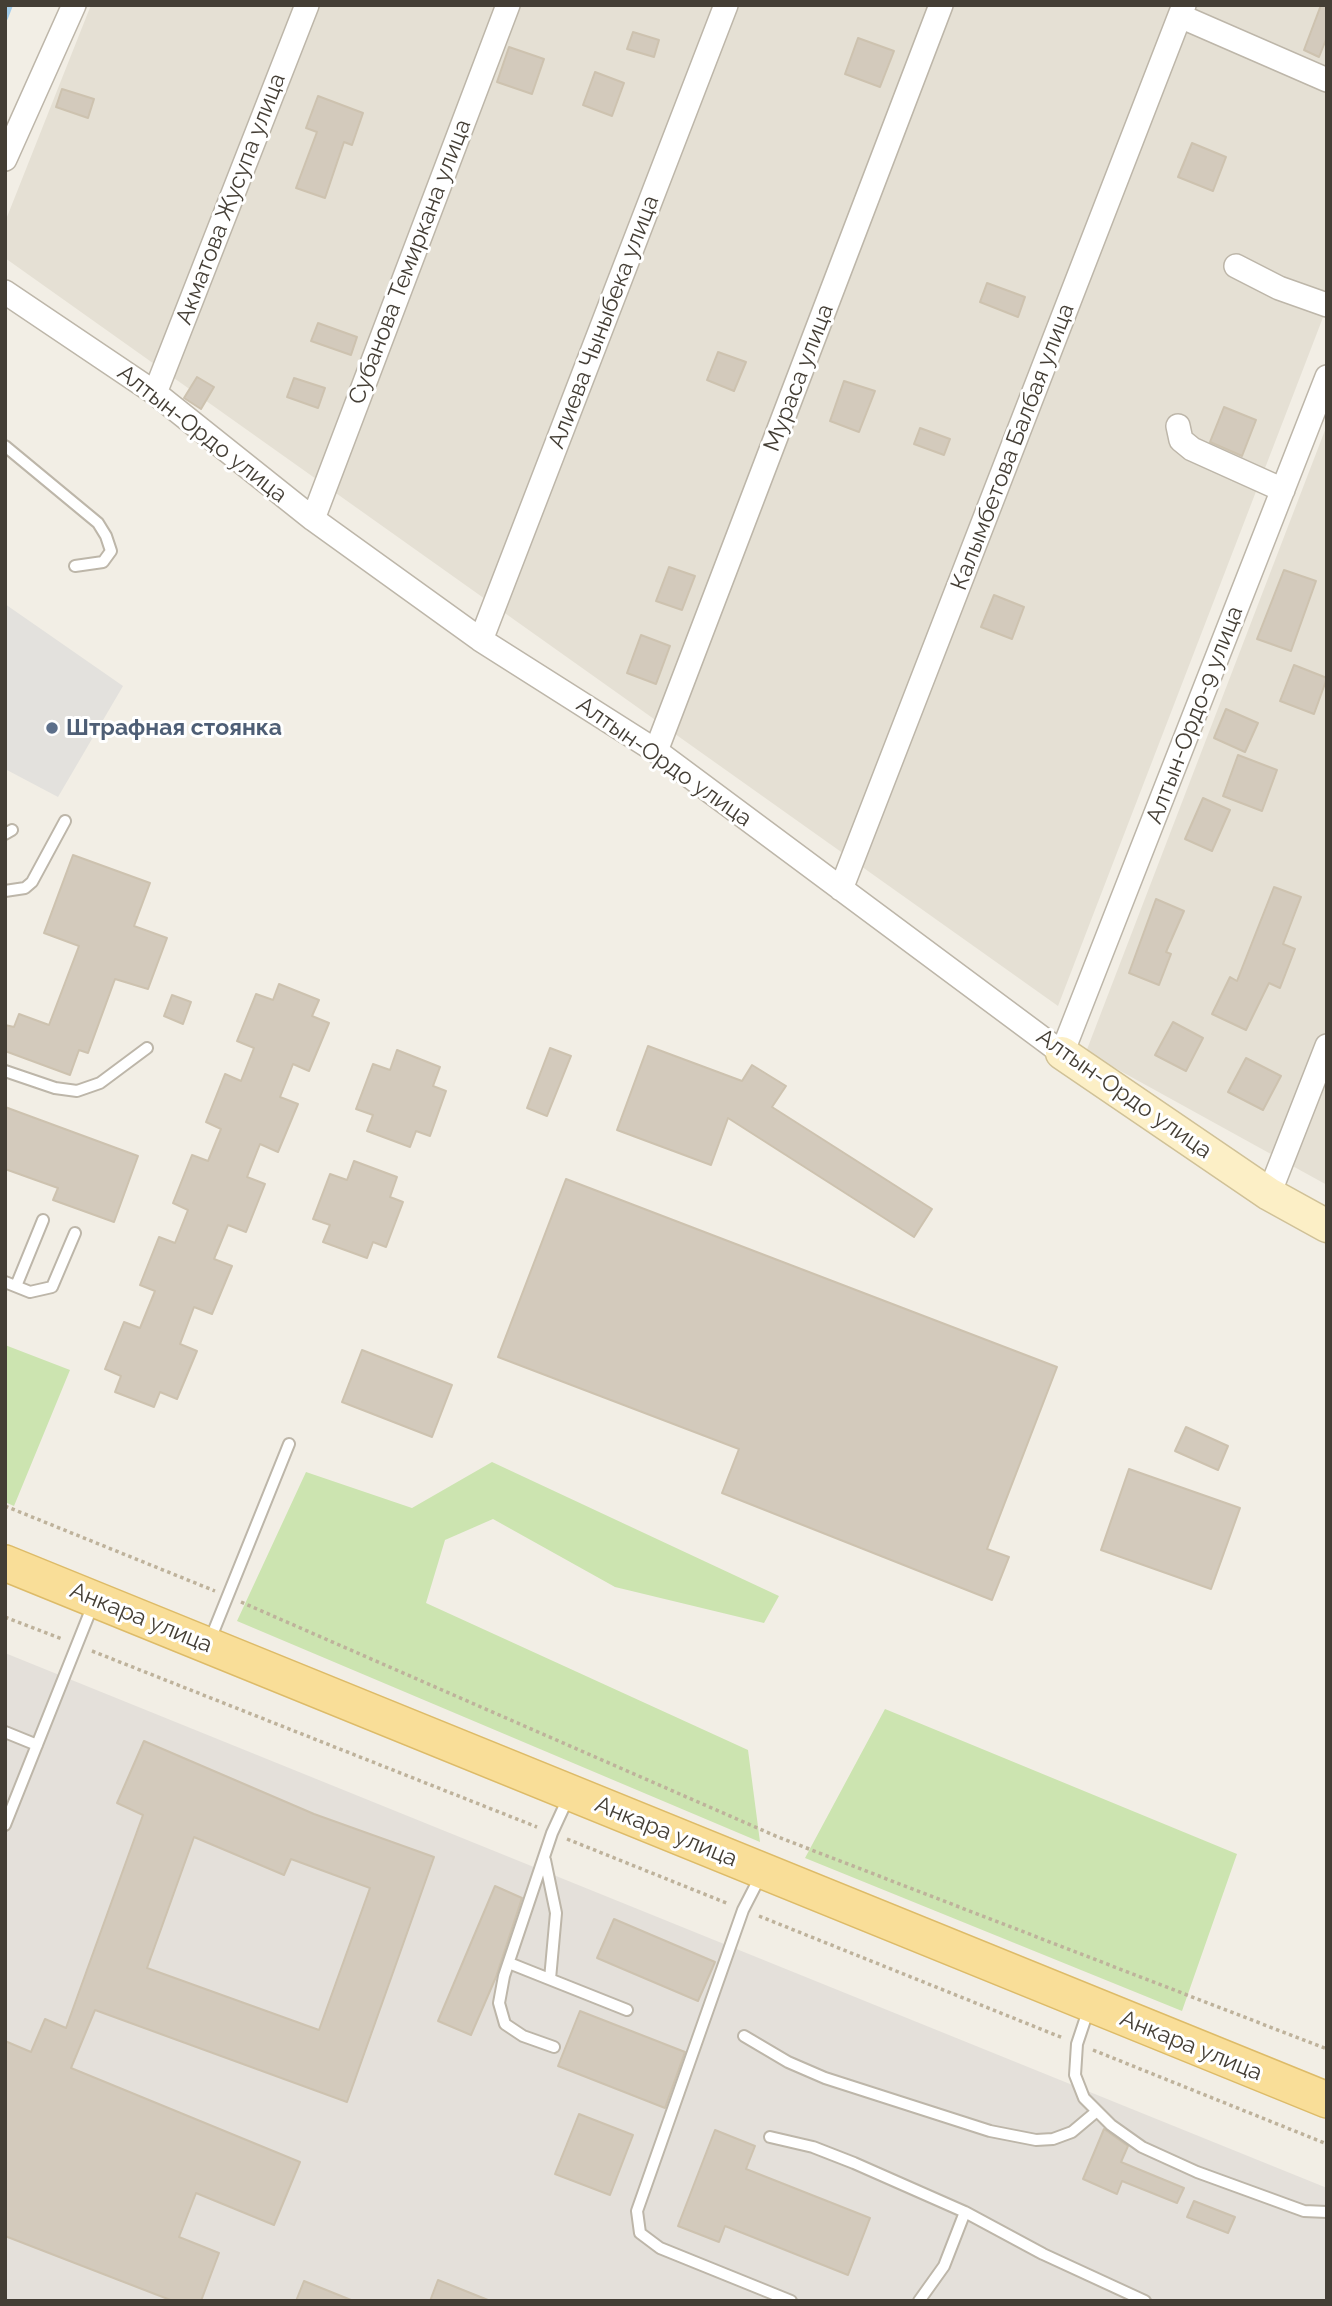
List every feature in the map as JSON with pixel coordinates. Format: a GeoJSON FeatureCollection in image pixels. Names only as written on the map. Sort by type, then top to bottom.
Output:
{"type":"FeatureCollection","features":[{"type":"Feature","properties":{"kind":"main road","name":"Анкара улица"},"geometry":{"type":"LineString","coordinates":[[5,1563],[1327,2100]]}},
{"type":"Feature","properties":{"kind":"street"},"geometry":{"type":"LineString","coordinates":[[5,159],[74,5]]}},
{"type":"Feature","properties":{"kind":"street","name":"Акматова Жусупа улица"},"geometry":{"type":"LineString","coordinates":[[155,393],[307,5]]}},
{"type":"Feature","properties":{"kind":"street","name":"Субанова Темиркана улица"},"geometry":{"type":"LineString","coordinates":[[313,519],[508,5]]}},
{"type":"Feature","properties":{"kind":"street","name":"Алиева Чыныбека улица"},"geometry":{"type":"LineString","coordinates":[[481,640],[726,5]]}},
{"type":"Feature","properties":{"kind":"street","name":"Мураса улица"},"geometry":{"type":"LineString","coordinates":[[656,751],[941,5]]}},
{"type":"Feature","properties":{"kind":"street"},"geometry":{"type":"LineString","coordinates":[[1182,11],[1327,80]]}},
{"type":"Feature","properties":{"kind":"street","name":"Калымбетова Балбая улица"},"geometry":{"type":"LineString","coordinates":[[841,889],[1182,11]]}},
{"type":"Feature","properties":{"kind":"street"},"geometry":{"type":"LineString","coordinates":[[1236,266],[1279,288],[1327,305]]}},
{"type":"Feature","properties":{"kind":"street","name":"Алтын-Ордо улица"},"geometry":{"type":"LineString","coordinates":[[5,292],[155,393],[313,519],[481,640],[656,751],[1062,1053],[1269,1194],[1327,1226]]}},
{"type":"Feature","properties":{"kind":"street","name":"Алтын-Ордо-9 улица"},"geometry":{"type":"LineString","coordinates":[[1062,1053],[1327,377]]}},
{"type":"Feature","properties":{"kind":"street"},"geometry":{"type":"LineString","coordinates":[[1178,426],[1181,440],[1192,449],[1283,490]]}},
{"type":"Feature","properties":{"kind":"street"},"geometry":{"type":"LineString","coordinates":[[1269,1194],[1327,1046]]}},
{"type":"Feature","properties":{"kind":"lane"},"geometry":{"type":"LineString","coordinates":[[5,446],[98,523],[107,536],[111,551],[103,562],[75,566]]}},
{"type":"Feature","properties":{"kind":"lane"},"geometry":{"type":"LineString","coordinates":[[5,891],[25,888],[32,882],[65,821]]}},
{"type":"Feature","properties":{"kind":"lane"},"geometry":{"type":"LineString","coordinates":[[5,1071],[55,1088],[77,1091],[100,1083],[147,1048]]}},
{"type":"Feature","properties":{"kind":"lane"},"geometry":{"type":"LineString","coordinates":[[43,1220],[10,1284],[30,1292],[52,1287],[75,1233]]}},
{"type":"Feature","properties":{"kind":"lane"},"geometry":{"type":"LineString","coordinates":[[207,1646],[289,1444]]}},
{"type":"Feature","properties":{"kind":"lane"},"geometry":{"type":"LineString","coordinates":[[5,1825],[75,1644],[95,1600]]}},
{"type":"Feature","properties":{"kind":"lane"},"geometry":{"type":"LineString","coordinates":[[5,1732],[37,1745]]}},
{"type":"Feature","properties":{"kind":"lane"},"geometry":{"type":"LineString","coordinates":[[554,2047],[523,2036],[505,2024],[499,2003],[509,1963],[552,1833],[570,1793]]}},
{"type":"Feature","properties":{"kind":"lane"},"geometry":{"type":"LineString","coordinates":[[545,1860],[556,1913],[550,1979]]}},
{"type":"Feature","properties":{"kind":"lane"},"geometry":{"type":"LineString","coordinates":[[763,1872],[743,1910],[637,2211],[640,2233],[660,2248],[791,2301]]}},
{"type":"Feature","properties":{"kind":"lane"},"geometry":{"type":"LineString","coordinates":[[509,1963],[627,2010]]}},
{"type":"Feature","properties":{"kind":"lane"},"geometry":{"type":"LineString","coordinates":[[1090,2005],[1077,2044],[1075,2075],[1084,2098],[1097,2111],[1142,2147],[1186,2167],[1304,2210],[1327,2212]]}},
{"type":"Feature","properties":{"kind":"lane"},"geometry":{"type":"LineString","coordinates":[[744,2036],[788,2062],[825,2078],[990,2131],[1036,2140],[1052,2139],[1072,2132],[1097,2111]]}},
{"type":"Feature","properties":{"kind":"lane"},"geometry":{"type":"LineString","coordinates":[[770,2137],[813,2147],[854,2163],[965,2212],[1043,2254],[1145,2301]]}},
{"type":"Feature","properties":{"kind":"lane"},"geometry":{"type":"LineString","coordinates":[[919,2301],[944,2266],[965,2212]]}},
{"type":"Feature","properties":{"kind":"path"},"geometry":{"type":"LineString","coordinates":[[5,1506],[227,1596],[778,1837],[1327,2049]]}},
{"type":"Feature","properties":{"kind":"path"},"geometry":{"type":"LineString","coordinates":[[5,1616],[1327,2144]]}},
{"type":"Feature","properties":{"kind":"shaded area"},"geometry":{"type":"Polygon","coordinates":[[[91,5],[1327,5],[1327,307],[1058,1006],[5,258],[5,222],[91,5]]]}},
{"type":"Feature","properties":{"kind":"shaded area"},"geometry":{"type":"Polygon","coordinates":[[[1327,425],[1327,1185],[1086,1052],[1327,425]]]}},
{"type":"Feature","properties":{"kind":"shaded area","name":"Штрафная стоянка"},"geometry":{"type":"Polygon","coordinates":[[[5,604],[123,686],[58,797],[5,769],[5,604]]]}},
{"type":"Feature","properties":{"kind":"shaded area"},"geometry":{"type":"Polygon","coordinates":[[[5,1653],[1327,2188],[1327,2301],[5,2301],[5,1653]]]}},
{"type":"Feature","properties":{"kind":"green space"},"geometry":{"type":"Polygon","coordinates":[[[5,1345],[70,1370],[14,1506],[5,1502],[5,1345]]]}},
{"type":"Feature","properties":{"kind":"green space"},"geometry":{"type":"Polygon","coordinates":[[[492,1462],[779,1596],[764,1623],[615,1587],[493,1519],[445,1540],[426,1603],[748,1750],[760,1842],[237,1621],[306,1472],[412,1508],[492,1462]]]}},
{"type":"Feature","properties":{"kind":"green space"},"geometry":{"type":"Polygon","coordinates":[[[885,1709],[1237,1854],[1182,2011],[805,1858],[885,1709]]]}},
{"type":"Feature","properties":{"kind":"building"},"geometry":{"type":"Polygon","coordinates":[[[1321,5],[1327,5],[1327,37],[1319,57],[1304,50],[1321,5]]]}},
{"type":"Feature","properties":{"kind":"building"},"geometry":{"type":"Polygon","coordinates":[[[633,32],[659,40],[654,57],[627,49],[633,32]]]}},
{"type":"Feature","properties":{"kind":"building"},"geometry":{"type":"Polygon","coordinates":[[[858,38],[894,51],[880,87],[845,74],[858,38]]]}},
{"type":"Feature","properties":{"kind":"building"},"geometry":{"type":"Polygon","coordinates":[[[509,47],[544,59],[532,94],[497,82],[509,47]]]}},
{"type":"Feature","properties":{"kind":"building"},"geometry":{"type":"Polygon","coordinates":[[[595,72],[624,83],[612,116],[583,105],[595,72]]]}},
{"type":"Feature","properties":{"kind":"building"},"geometry":{"type":"Polygon","coordinates":[[[62,89],[94,99],[88,118],[56,107],[62,89]]]}},
{"type":"Feature","properties":{"kind":"building"},"geometry":{"type":"Polygon","coordinates":[[[318,96],[363,113],[352,145],[344,142],[325,198],[296,188],[317,132],[306,128],[318,96]]]}},
{"type":"Feature","properties":{"kind":"building"},"geometry":{"type":"Polygon","coordinates":[[[1192,143],[1226,157],[1213,191],[1178,177],[1192,143]]]}},
{"type":"Feature","properties":{"kind":"building"},"geometry":{"type":"Polygon","coordinates":[[[987,283],[1025,297],[1018,317],[980,302],[987,283]]]}},
{"type":"Feature","properties":{"kind":"building"},"geometry":{"type":"Polygon","coordinates":[[[318,323],[357,337],[351,355],[311,341],[318,323]]]}},
{"type":"Feature","properties":{"kind":"building"},"geometry":{"type":"Polygon","coordinates":[[[718,352],[746,362],[734,391],[707,380],[718,352]]]}},
{"type":"Feature","properties":{"kind":"building"},"geometry":{"type":"Polygon","coordinates":[[[197,377],[214,387],[201,409],[184,398],[197,377]]]}},
{"type":"Feature","properties":{"kind":"building"},"geometry":{"type":"Polygon","coordinates":[[[294,378],[325,388],[318,408],[287,397],[294,378]]]}},
{"type":"Feature","properties":{"kind":"building"},"geometry":{"type":"Polygon","coordinates":[[[844,381],[875,391],[859,432],[830,421],[844,381]]]}},
{"type":"Feature","properties":{"kind":"building"},"geometry":{"type":"Polygon","coordinates":[[[1224,407],[1256,420],[1242,456],[1210,442],[1224,407]]]}},
{"type":"Feature","properties":{"kind":"building"},"geometry":{"type":"Polygon","coordinates":[[[920,428],[950,439],[944,455],[914,444],[920,428]]]}},
{"type":"Feature","properties":{"kind":"building"},"geometry":{"type":"Polygon","coordinates":[[[669,567],[695,576],[682,610],[656,601],[669,567]]]}},
{"type":"Feature","properties":{"kind":"building"},"geometry":{"type":"Polygon","coordinates":[[[1284,570],[1316,581],[1291,651],[1257,639],[1284,570]]]}},
{"type":"Feature","properties":{"kind":"building"},"geometry":{"type":"Polygon","coordinates":[[[994,595],[1024,607],[1012,639],[981,627],[994,595]]]}},
{"type":"Feature","properties":{"kind":"building"},"geometry":{"type":"Polygon","coordinates":[[[641,635],[670,646],[656,684],[627,673],[641,635]]]}},
{"type":"Feature","properties":{"kind":"building"},"geometry":{"type":"Polygon","coordinates":[[[1294,665],[1327,678],[1314,714],[1280,701],[1294,665]]]}},
{"type":"Feature","properties":{"kind":"building"},"geometry":{"type":"Polygon","coordinates":[[[1226,709],[1258,723],[1245,752],[1214,738],[1226,709]]]}},
{"type":"Feature","properties":{"kind":"building"},"geometry":{"type":"Polygon","coordinates":[[[1238,755],[1277,770],[1262,811],[1223,796],[1238,755]]]}},
{"type":"Feature","properties":{"kind":"building"},"geometry":{"type":"Polygon","coordinates":[[[1203,798],[1230,810],[1212,851],[1185,839],[1203,798]]]}},
{"type":"Feature","properties":{"kind":"building"},"geometry":{"type":"Polygon","coordinates":[[[73,855],[150,883],[134,926],[167,938],[148,989],[115,979],[88,1053],[79,1050],[70,1075],[5,1051],[5,1025],[14,1027],[19,1014],[49,1025],[79,946],[44,933],[73,855]]]}},
{"type":"Feature","properties":{"kind":"building"},"geometry":{"type":"Polygon","coordinates":[[[1274,887],[1301,897],[1283,944],[1295,949],[1280,988],[1269,983],[1246,1030],[1212,1014],[1230,977],[1237,981],[1274,887]]]}},
{"type":"Feature","properties":{"kind":"building"},"geometry":{"type":"Polygon","coordinates":[[[1156,899],[1184,911],[1166,952],[1171,954],[1159,985],[1129,973],[1156,899]]]}},
{"type":"Feature","properties":{"kind":"building"},"geometry":{"type":"Polygon","coordinates":[[[279,984],[319,1000],[312,1016],[329,1023],[309,1071],[293,1064],[280,1097],[298,1104],[278,1152],[260,1144],[247,1177],[265,1184],[246,1232],[228,1225],[214,1259],[232,1266],[212,1314],[194,1307],[180,1344],[197,1351],[177,1399],[160,1392],[154,1407],[115,1392],[121,1376],[105,1369],[124,1322],[140,1328],[155,1291],[140,1285],[159,1237],[175,1243],[188,1210],[173,1203],[192,1155],[208,1161],[221,1129],[206,1122],[225,1074],[241,1081],[254,1048],[237,1041],[256,994],[273,1000],[279,984]]]}},
{"type":"Feature","properties":{"kind":"building"},"geometry":{"type":"Polygon","coordinates":[[[172,995],[191,1002],[183,1024],[164,1016],[172,995]]]}},
{"type":"Feature","properties":{"kind":"building"},"geometry":{"type":"Polygon","coordinates":[[[1173,1022],[1203,1038],[1186,1071],[1155,1055],[1173,1022]]]}},
{"type":"Feature","properties":{"kind":"building"},"geometry":{"type":"Polygon","coordinates":[[[648,1046],[742,1081],[752,1065],[786,1086],[772,1107],[932,1209],[914,1237],[728,1118],[711,1165],[617,1130],[648,1046]]]}},
{"type":"Feature","properties":{"kind":"building"},"geometry":{"type":"Polygon","coordinates":[[[550,1048],[571,1056],[547,1116],[527,1108],[550,1048]]]}},
{"type":"Feature","properties":{"kind":"building"},"geometry":{"type":"Polygon","coordinates":[[[397,1050],[440,1067],[433,1086],[446,1091],[430,1136],[416,1131],[410,1147],[367,1131],[373,1115],[356,1109],[373,1064],[390,1070],[397,1050]]]}},
{"type":"Feature","properties":{"kind":"building"},"geometry":{"type":"Polygon","coordinates":[[[1246,1058],[1281,1076],[1263,1110],[1228,1092],[1246,1058]]]}},
{"type":"Feature","properties":{"kind":"building"},"geometry":{"type":"Polygon","coordinates":[[[5,1107],[138,1156],[114,1222],[53,1200],[58,1188],[5,1169],[5,1107]]]}},
{"type":"Feature","properties":{"kind":"building"},"geometry":{"type":"Polygon","coordinates":[[[354,1161],[397,1177],[390,1197],[403,1202],[386,1247],[373,1242],[367,1258],[323,1242],[330,1225],[313,1219],[330,1174],[347,1180],[354,1161]]]}},
{"type":"Feature","properties":{"kind":"building"},"geometry":{"type":"Polygon","coordinates":[[[566,1179],[1057,1367],[987,1549],[1009,1557],[992,1600],[722,1493],[739,1449],[498,1357],[566,1179]]]}},
{"type":"Feature","properties":{"kind":"building"},"geometry":{"type":"Polygon","coordinates":[[[362,1350],[452,1385],[432,1437],[342,1402],[362,1350]]]}},
{"type":"Feature","properties":{"kind":"building"},"geometry":{"type":"Polygon","coordinates":[[[1186,1427],[1228,1446],[1218,1470],[1175,1451],[1186,1427]]]}},
{"type":"Feature","properties":{"kind":"building"},"geometry":{"type":"Polygon","coordinates":[[[1129,1469],[1240,1508],[1211,1589],[1101,1550],[1129,1469]]]}},
{"type":"Feature","properties":{"kind":"building"},"geometry":{"type":"Polygon","coordinates":[[[144,1741],[314,1814],[434,1857],[347,2102],[95,2010],[71,2068],[300,2162],[274,2225],[196,2193],[179,2237],[219,2253],[201,2301],[173,2301],[5,2236],[5,2041],[31,2052],[45,2019],[66,2028],[143,1815],[117,1803],[144,1741]],[[194,1837],[147,1968],[319,2030],[370,1888],[291,1859],[284,1875],[194,1837]]]}},
{"type":"Feature","properties":{"kind":"building"},"geometry":{"type":"Polygon","coordinates":[[[495,1886],[522,1898],[496,1977],[471,2035],[438,2021],[495,1886]]]}},
{"type":"Feature","properties":{"kind":"building"},"geometry":{"type":"Polygon","coordinates":[[[614,1919],[715,1962],[698,2001],[597,1958],[614,1919]]]}},
{"type":"Feature","properties":{"kind":"building"},"geometry":{"type":"Polygon","coordinates":[[[580,2011],[685,2052],[665,2108],[558,2066],[580,2011]]]}},
{"type":"Feature","properties":{"kind":"building"},"geometry":{"type":"Polygon","coordinates":[[[579,2114],[633,2135],[610,2195],[555,2174],[579,2114]]]}},
{"type":"Feature","properties":{"kind":"building"},"geometry":{"type":"Polygon","coordinates":[[[1104,2129],[1128,2146],[1121,2162],[1184,2188],[1177,2203],[1122,2181],[1117,2194],[1083,2179],[1104,2129]]]}},
{"type":"Feature","properties":{"kind":"building"},"geometry":{"type":"Polygon","coordinates":[[[715,2130],[755,2146],[746,2169],[870,2218],[848,2275],[725,2226],[719,2242],[678,2226],[715,2130]]]}},
{"type":"Feature","properties":{"kind":"building"},"geometry":{"type":"Polygon","coordinates":[[[1194,2201],[1235,2217],[1228,2233],[1187,2217],[1194,2201]]]}},
{"type":"Feature","properties":{"kind":"building"},"geometry":{"type":"Polygon","coordinates":[[[438,2280],[488,2300],[488,2301],[430,2301],[438,2280]]]}},
{"type":"Feature","properties":{"kind":"building"},"geometry":{"type":"Polygon","coordinates":[[[304,2281],[351,2300],[351,2301],[296,2301],[304,2281]]]}},
{"type":"Feature","properties":{"kind":"waterway"},"geometry":{"type":"LineString","coordinates":[[5,18],[10,5]]}},
{"type":"Feature","properties":{"kind":"place","name":"Штрафная стоянка"},"geometry":{"type":"Point","coordinates":[52,728]}}]}
